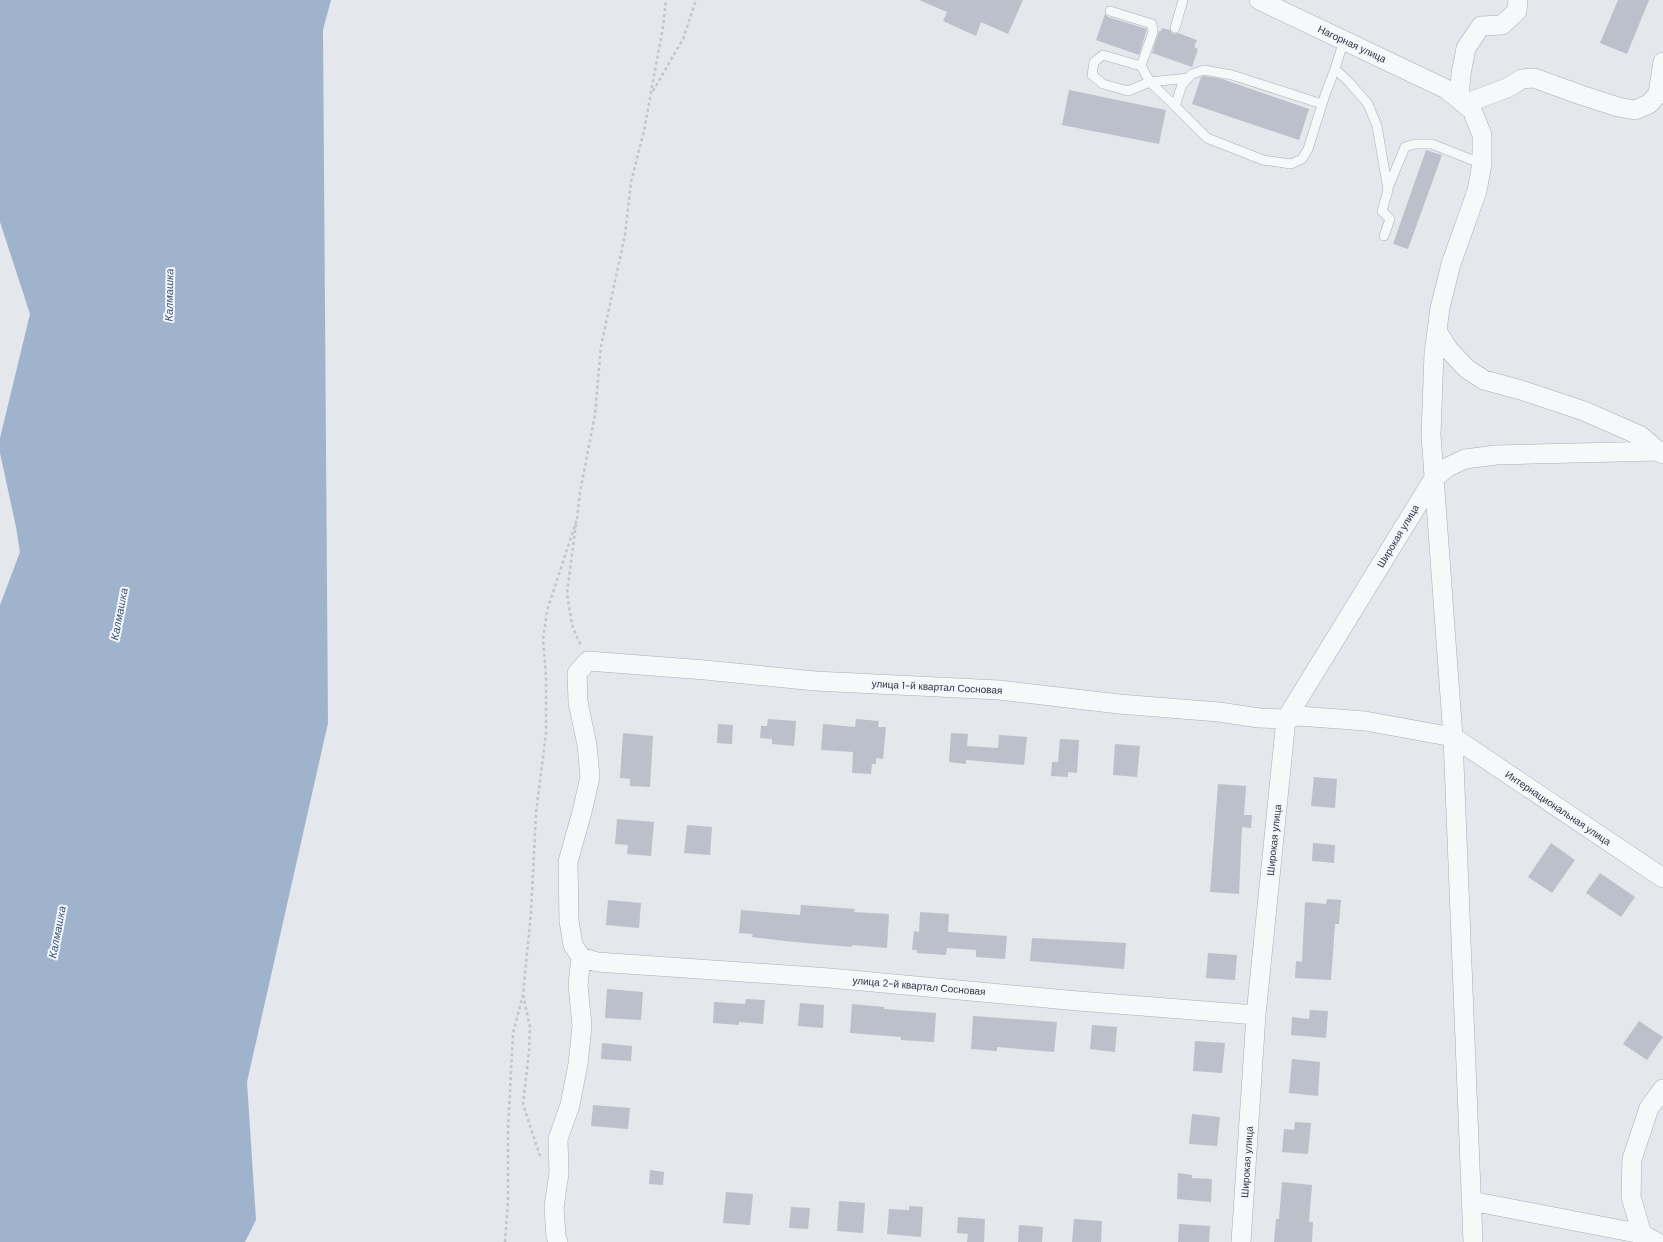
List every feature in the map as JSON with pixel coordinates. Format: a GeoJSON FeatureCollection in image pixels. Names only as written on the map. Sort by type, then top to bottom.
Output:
{"type":"FeatureCollection","features":[{"type":"Feature","properties":{"kind":"street","name":"Нагорная улица"},"geometry":{"type":"LineString","coordinates":[[1259,0],[1344,40],[1456,97]]}},
{"type":"Feature","properties":{"kind":"street"},"geometry":{"type":"LineString","coordinates":[[1456,97],[1466,48],[1481,26],[1502,25],[1517,11],[1518,0]]}},
{"type":"Feature","properties":{"kind":"street"},"geometry":{"type":"LineString","coordinates":[[1456,97],[1507,88],[1522,79],[1534,78],[1581,96],[1618,107],[1635,110],[1649,104],[1658,94],[1662,69]]}},
{"type":"Feature","properties":{"kind":"street"},"geometry":{"type":"LineString","coordinates":[[1456,97],[1472,110],[1482,136],[1482,164],[1477,191],[1450,264],[1440,308],[1434,353],[1431,435],[1453,738],[1473,1242]]}},
{"type":"Feature","properties":{"kind":"street"},"geometry":{"type":"LineString","coordinates":[[1437,331],[1454,355],[1467,369],[1484,380],[1584,410],[1641,436],[1661,452]]}},
{"type":"Feature","properties":{"kind":"street"},"geometry":{"type":"LineString","coordinates":[[1434,478],[1448,467],[1465,459],[1496,454],[1661,452]]}},
{"type":"Feature","properties":{"kind":"street","name":"Широкая улица"},"geometry":{"type":"LineString","coordinates":[[1242,1242],[1256,1015],[1286,719],[1434,478]]}},
{"type":"Feature","properties":{"kind":"street"},"geometry":{"type":"LineString","coordinates":[[558,1242],[556,1238],[554,1207],[559,1174],[558,1139],[570,1105],[578,1064],[582,1026],[578,986],[581,957],[573,945],[569,921],[568,862],[590,777],[587,745],[578,702],[577,672],[588,661]]}},
{"type":"Feature","properties":{"kind":"street","name":"улица 1-й квартал Сосновая"},"geometry":{"type":"LineString","coordinates":[[588,661],[815,680],[999,690],[1119,704],[1219,712],[1259,718],[1286,719],[1299,716],[1365,721],[1453,738]]}},
{"type":"Feature","properties":{"kind":"street","name":"Интернациональная улица"},"geometry":{"type":"LineString","coordinates":[[1453,738],[1663,878]]}},
{"type":"Feature","properties":{"kind":"street","name":"улица 2-й квартал Сосновая"},"geometry":{"type":"LineString","coordinates":[[581,957],[598,962],[830,978],[1078,1001],[1256,1015]]}},
{"type":"Feature","properties":{"kind":"street"},"geometry":{"type":"LineString","coordinates":[[1649,1238],[1632,1197],[1632,1159],[1650,1108],[1663,1089]]}},
{"type":"Feature","properties":{"kind":"street"},"geometry":{"type":"LineString","coordinates":[[1471,1201],[1649,1238]]}},
{"type":"Feature","properties":{"kind":"lane"},"geometry":{"type":"LineString","coordinates":[[1175,28],[1183,0]]}},
{"type":"Feature","properties":{"kind":"lane"},"geometry":{"type":"LineString","coordinates":[[1110,11],[1152,24],[1153,32],[1141,66]]}},
{"type":"Feature","properties":{"kind":"lane"},"geometry":{"type":"LineString","coordinates":[[1188,78],[1150,82],[1128,91],[1103,84],[1092,75],[1094,62],[1103,54],[1141,66],[1150,82],[1207,138],[1263,160],[1291,164],[1302,159],[1308,149],[1344,40]]}},
{"type":"Feature","properties":{"kind":"lane"},"geometry":{"type":"LineString","coordinates":[[1335,69],[1349,82],[1368,104],[1377,126],[1388,188]]}},
{"type":"Feature","properties":{"kind":"lane"},"geometry":{"type":"LineString","coordinates":[[1175,106],[1182,85],[1192,74],[1204,70],[1232,75],[1322,104]]}},
{"type":"Feature","properties":{"kind":"lane"},"geometry":{"type":"LineString","coordinates":[[1384,236],[1390,219],[1382,211],[1388,188],[1405,147],[1415,144],[1432,144],[1482,164]]}},
{"type":"Feature","properties":{"kind":"path"},"geometry":{"type":"LineString","coordinates":[[588,661],[572,625],[567,593],[580,492],[595,415],[601,346],[625,235],[631,182],[644,131],[663,27],[666,0]]}},
{"type":"Feature","properties":{"kind":"path"},"geometry":{"type":"LineString","coordinates":[[651,94],[684,39],[696,0]]}},
{"type":"Feature","properties":{"kind":"path"},"geometry":{"type":"LineString","coordinates":[[505,1242],[508,1201],[508,1130],[513,1033],[523,994],[531,913],[536,813],[546,733],[546,676],[543,638],[547,611],[577,519]]}},
{"type":"Feature","properties":{"kind":"path"},"geometry":{"type":"LineString","coordinates":[[523,994],[530,1027],[529,1052],[523,1104],[543,1163]]}},
{"type":"Feature","properties":{"kind":"water","name":"Калмашка"},"geometry":{"type":"Polygon","coordinates":[[[0,0],[331,0],[323,30],[328,723],[247,1082],[256,1220],[245,1242],[0,1242],[0,605],[20,552],[0,453],[0,438],[30,314],[0,222],[0,0]]]}},
{"type":"Feature","properties":{"kind":"building"},"geometry":{"type":"Polygon","coordinates":[[[919,0],[1023,0],[1008,34],[981,22],[976,36],[943,21],[947,12],[919,0]]]}},
{"type":"Feature","properties":{"kind":"building"},"geometry":{"type":"Polygon","coordinates":[[[1618,0],[1649,0],[1627,54],[1600,43],[1618,0]]]}},
{"type":"Feature","properties":{"kind":"building"},"geometry":{"type":"Polygon","coordinates":[[[1105,14],[1108,17],[1147,29],[1139,55],[1096,40],[1105,14]]]}},
{"type":"Feature","properties":{"kind":"building"},"geometry":{"type":"Polygon","coordinates":[[[1162,28],[1170,30],[1173,34],[1178,33],[1197,40],[1194,47],[1198,49],[1192,67],[1152,53],[1159,31],[1161,31],[1162,28]]]}},
{"type":"Feature","properties":{"kind":"building"},"geometry":{"type":"Polygon","coordinates":[[[1204,76],[1222,79],[1309,109],[1299,140],[1192,104],[1201,77],[1204,76]]]}},
{"type":"Feature","properties":{"kind":"building"},"geometry":{"type":"Polygon","coordinates":[[[1069,90],[1166,110],[1159,144],[1062,125],[1069,90]]]}},
{"type":"Feature","properties":{"kind":"building"},"geometry":{"type":"Polygon","coordinates":[[[1426,150],[1442,155],[1408,249],[1393,244],[1426,150]]]}},
{"type":"Feature","properties":{"kind":"building"},"geometry":{"type":"Polygon","coordinates":[[[768,719],[796,721],[794,746],[772,744],[772,739],[760,738],[761,726],[767,726],[768,719]]]}},
{"type":"Feature","properties":{"kind":"building"},"geometry":{"type":"Polygon","coordinates":[[[856,719],[879,721],[878,727],[886,727],[883,759],[876,758],[876,764],[872,764],[871,774],[852,773],[853,752],[821,750],[823,724],[855,727],[856,719]]]}},
{"type":"Feature","properties":{"kind":"building"},"geometry":{"type":"Polygon","coordinates":[[[718,724],[733,725],[732,744],[717,743],[718,724]]]}},
{"type":"Feature","properties":{"kind":"building"},"geometry":{"type":"Polygon","coordinates":[[[623,733],[653,736],[650,787],[630,786],[630,779],[620,778],[623,733]]]}},
{"type":"Feature","properties":{"kind":"building"},"geometry":{"type":"Polygon","coordinates":[[[951,733],[968,734],[967,746],[998,748],[999,735],[1027,737],[1024,765],[966,760],[966,764],[949,762],[951,733]]]}},
{"type":"Feature","properties":{"kind":"building"},"geometry":{"type":"Polygon","coordinates":[[[1060,739],[1079,740],[1077,773],[1068,772],[1068,777],[1051,776],[1052,762],[1058,762],[1060,739]]]}},
{"type":"Feature","properties":{"kind":"building"},"geometry":{"type":"Polygon","coordinates":[[[1115,744],[1140,746],[1137,777],[1113,775],[1115,744]]]}},
{"type":"Feature","properties":{"kind":"building"},"geometry":{"type":"Polygon","coordinates":[[[1314,777],[1337,779],[1335,808],[1311,806],[1314,777]]]}},
{"type":"Feature","properties":{"kind":"building"},"geometry":{"type":"Polygon","coordinates":[[[1218,784],[1246,786],[1244,815],[1252,815],[1251,828],[1242,827],[1239,894],[1210,892],[1218,784]]]}},
{"type":"Feature","properties":{"kind":"building"},"geometry":{"type":"Polygon","coordinates":[[[617,819],[654,822],[651,856],[627,854],[628,845],[615,844],[617,819]]]}},
{"type":"Feature","properties":{"kind":"building"},"geometry":{"type":"Polygon","coordinates":[[[687,825],[712,827],[710,855],[684,853],[687,825]]]}},
{"type":"Feature","properties":{"kind":"building"},"geometry":{"type":"Polygon","coordinates":[[[1313,843],[1335,845],[1334,863],[1312,861],[1313,843]]]}},
{"type":"Feature","properties":{"kind":"building"},"geometry":{"type":"Polygon","coordinates":[[[1551,843],[1575,860],[1552,893],[1528,877],[1551,843]]]}},
{"type":"Feature","properties":{"kind":"building"},"geometry":{"type":"Polygon","coordinates":[[[1600,873],[1635,897],[1621,917],[1586,893],[1600,873]]]}},
{"type":"Feature","properties":{"kind":"building"},"geometry":{"type":"Polygon","coordinates":[[[1327,899],[1341,900],[1339,924],[1335,924],[1331,980],[1295,978],[1296,961],[1302,962],[1305,902],[1326,904],[1327,899]]]}},
{"type":"Feature","properties":{"kind":"building"},"geometry":{"type":"Polygon","coordinates":[[[608,900],[641,903],[639,928],[606,925],[608,900]]]}},
{"type":"Feature","properties":{"kind":"building"},"geometry":{"type":"Polygon","coordinates":[[[801,905],[855,909],[854,912],[889,914],[887,948],[852,945],[852,947],[794,942],[752,937],[753,934],[739,933],[741,910],[800,915],[801,905]]]}},
{"type":"Feature","properties":{"kind":"building"},"geometry":{"type":"Polygon","coordinates":[[[920,912],[949,914],[948,932],[1007,936],[1005,959],[976,957],[976,950],[947,948],[946,955],[917,953],[917,950],[912,950],[914,931],[919,932],[920,912]]]}},
{"type":"Feature","properties":{"kind":"building"},"geometry":{"type":"Polygon","coordinates":[[[1032,938],[1126,943],[1124,969],[1030,961],[1032,938]]]}},
{"type":"Feature","properties":{"kind":"building"},"geometry":{"type":"Polygon","coordinates":[[[1208,953],[1237,955],[1235,980],[1206,978],[1208,953]]]}},
{"type":"Feature","properties":{"kind":"building"},"geometry":{"type":"Polygon","coordinates":[[[607,989],[643,992],[641,1020],[605,1018],[607,989]]]}},
{"type":"Feature","properties":{"kind":"building"},"geometry":{"type":"Polygon","coordinates":[[[746,999],[765,1000],[763,1024],[739,1022],[739,1025],[713,1023],[714,1002],[745,1004],[746,999]]]}},
{"type":"Feature","properties":{"kind":"building"},"geometry":{"type":"Polygon","coordinates":[[[800,1003],[824,1005],[823,1028],[798,1026],[800,1003]]]}},
{"type":"Feature","properties":{"kind":"building"},"geometry":{"type":"Polygon","coordinates":[[[852,1004],[884,1007],[884,1009],[936,1013],[934,1042],[901,1040],[901,1037],[850,1033],[852,1004]]]}},
{"type":"Feature","properties":{"kind":"building"},"geometry":{"type":"Polygon","coordinates":[[[1310,1010],[1328,1011],[1326,1038],[1291,1035],[1292,1017],[1309,1019],[1310,1010]]]}},
{"type":"Feature","properties":{"kind":"building"},"geometry":{"type":"Polygon","coordinates":[[[973,1016],[1057,1022],[1054,1052],[997,1047],[997,1051],[971,1049],[973,1016]]]}},
{"type":"Feature","properties":{"kind":"building"},"geometry":{"type":"Polygon","coordinates":[[[1639,1021],[1663,1037],[1647,1060],[1623,1044],[1639,1021]]]}},
{"type":"Feature","properties":{"kind":"building"},"geometry":{"type":"Polygon","coordinates":[[[1092,1025],[1117,1027],[1115,1052],[1090,1049],[1092,1025]]]}},
{"type":"Feature","properties":{"kind":"building"},"geometry":{"type":"Polygon","coordinates":[[[1195,1041],[1225,1043],[1222,1073],[1193,1071],[1195,1041]]]}},
{"type":"Feature","properties":{"kind":"building"},"geometry":{"type":"Polygon","coordinates":[[[602,1043],[632,1046],[631,1061],[601,1059],[602,1043]]]}},
{"type":"Feature","properties":{"kind":"building"},"geometry":{"type":"Polygon","coordinates":[[[1292,1059],[1320,1062],[1318,1096],[1289,1093],[1292,1059]]]}},
{"type":"Feature","properties":{"kind":"building"},"geometry":{"type":"Polygon","coordinates":[[[593,1105],[630,1108],[628,1129],[591,1126],[593,1105]]]}},
{"type":"Feature","properties":{"kind":"building"},"geometry":{"type":"Polygon","coordinates":[[[1192,1114],[1220,1117],[1217,1146],[1189,1144],[1192,1114]]]}},
{"type":"Feature","properties":{"kind":"building"},"geometry":{"type":"Polygon","coordinates":[[[1295,1122],[1311,1123],[1308,1154],[1282,1152],[1284,1129],[1294,1130],[1295,1122]]]}},
{"type":"Feature","properties":{"kind":"building"},"geometry":{"type":"Polygon","coordinates":[[[650,1170],[664,1172],[663,1185],[649,1184],[650,1170]]]}},
{"type":"Feature","properties":{"kind":"building"},"geometry":{"type":"Polygon","coordinates":[[[1178,1173],[1192,1175],[1192,1178],[1212,1179],[1211,1202],[1177,1199],[1178,1173]]]}},
{"type":"Feature","properties":{"kind":"building"},"geometry":{"type":"Polygon","coordinates":[[[1282,1182],[1312,1185],[1309,1222],[1313,1222],[1312,1242],[1274,1242],[1276,1219],[1279,1219],[1282,1182]]]}},
{"type":"Feature","properties":{"kind":"building"},"geometry":{"type":"Polygon","coordinates":[[[726,1192],[753,1194],[750,1225],[723,1223],[726,1192]]]}},
{"type":"Feature","properties":{"kind":"building"},"geometry":{"type":"Polygon","coordinates":[[[839,1201],[865,1203],[863,1233],[837,1231],[839,1201]]]}},
{"type":"Feature","properties":{"kind":"building"},"geometry":{"type":"Polygon","coordinates":[[[909,1206],[923,1207],[921,1237],[887,1234],[889,1209],[909,1210],[909,1206]]]}},
{"type":"Feature","properties":{"kind":"building"},"geometry":{"type":"Polygon","coordinates":[[[791,1207],[810,1208],[808,1229],[789,1228],[791,1207]]]}},
{"type":"Feature","properties":{"kind":"building"},"geometry":{"type":"Polygon","coordinates":[[[958,1217],[985,1219],[984,1242],[967,1242],[968,1234],[957,1233],[958,1217]]]}},
{"type":"Feature","properties":{"kind":"building"},"geometry":{"type":"Polygon","coordinates":[[[1074,1219],[1102,1221],[1101,1242],[1072,1242],[1074,1219]]]}},
{"type":"Feature","properties":{"kind":"building"},"geometry":{"type":"Polygon","coordinates":[[[1179,1224],[1210,1226],[1209,1242],[1178,1242],[1179,1224]]]}},
{"type":"Feature","properties":{"kind":"building"},"geometry":{"type":"Polygon","coordinates":[[[1019,1225],[1043,1227],[1042,1242],[1018,1242],[1019,1225]]]}}]}
